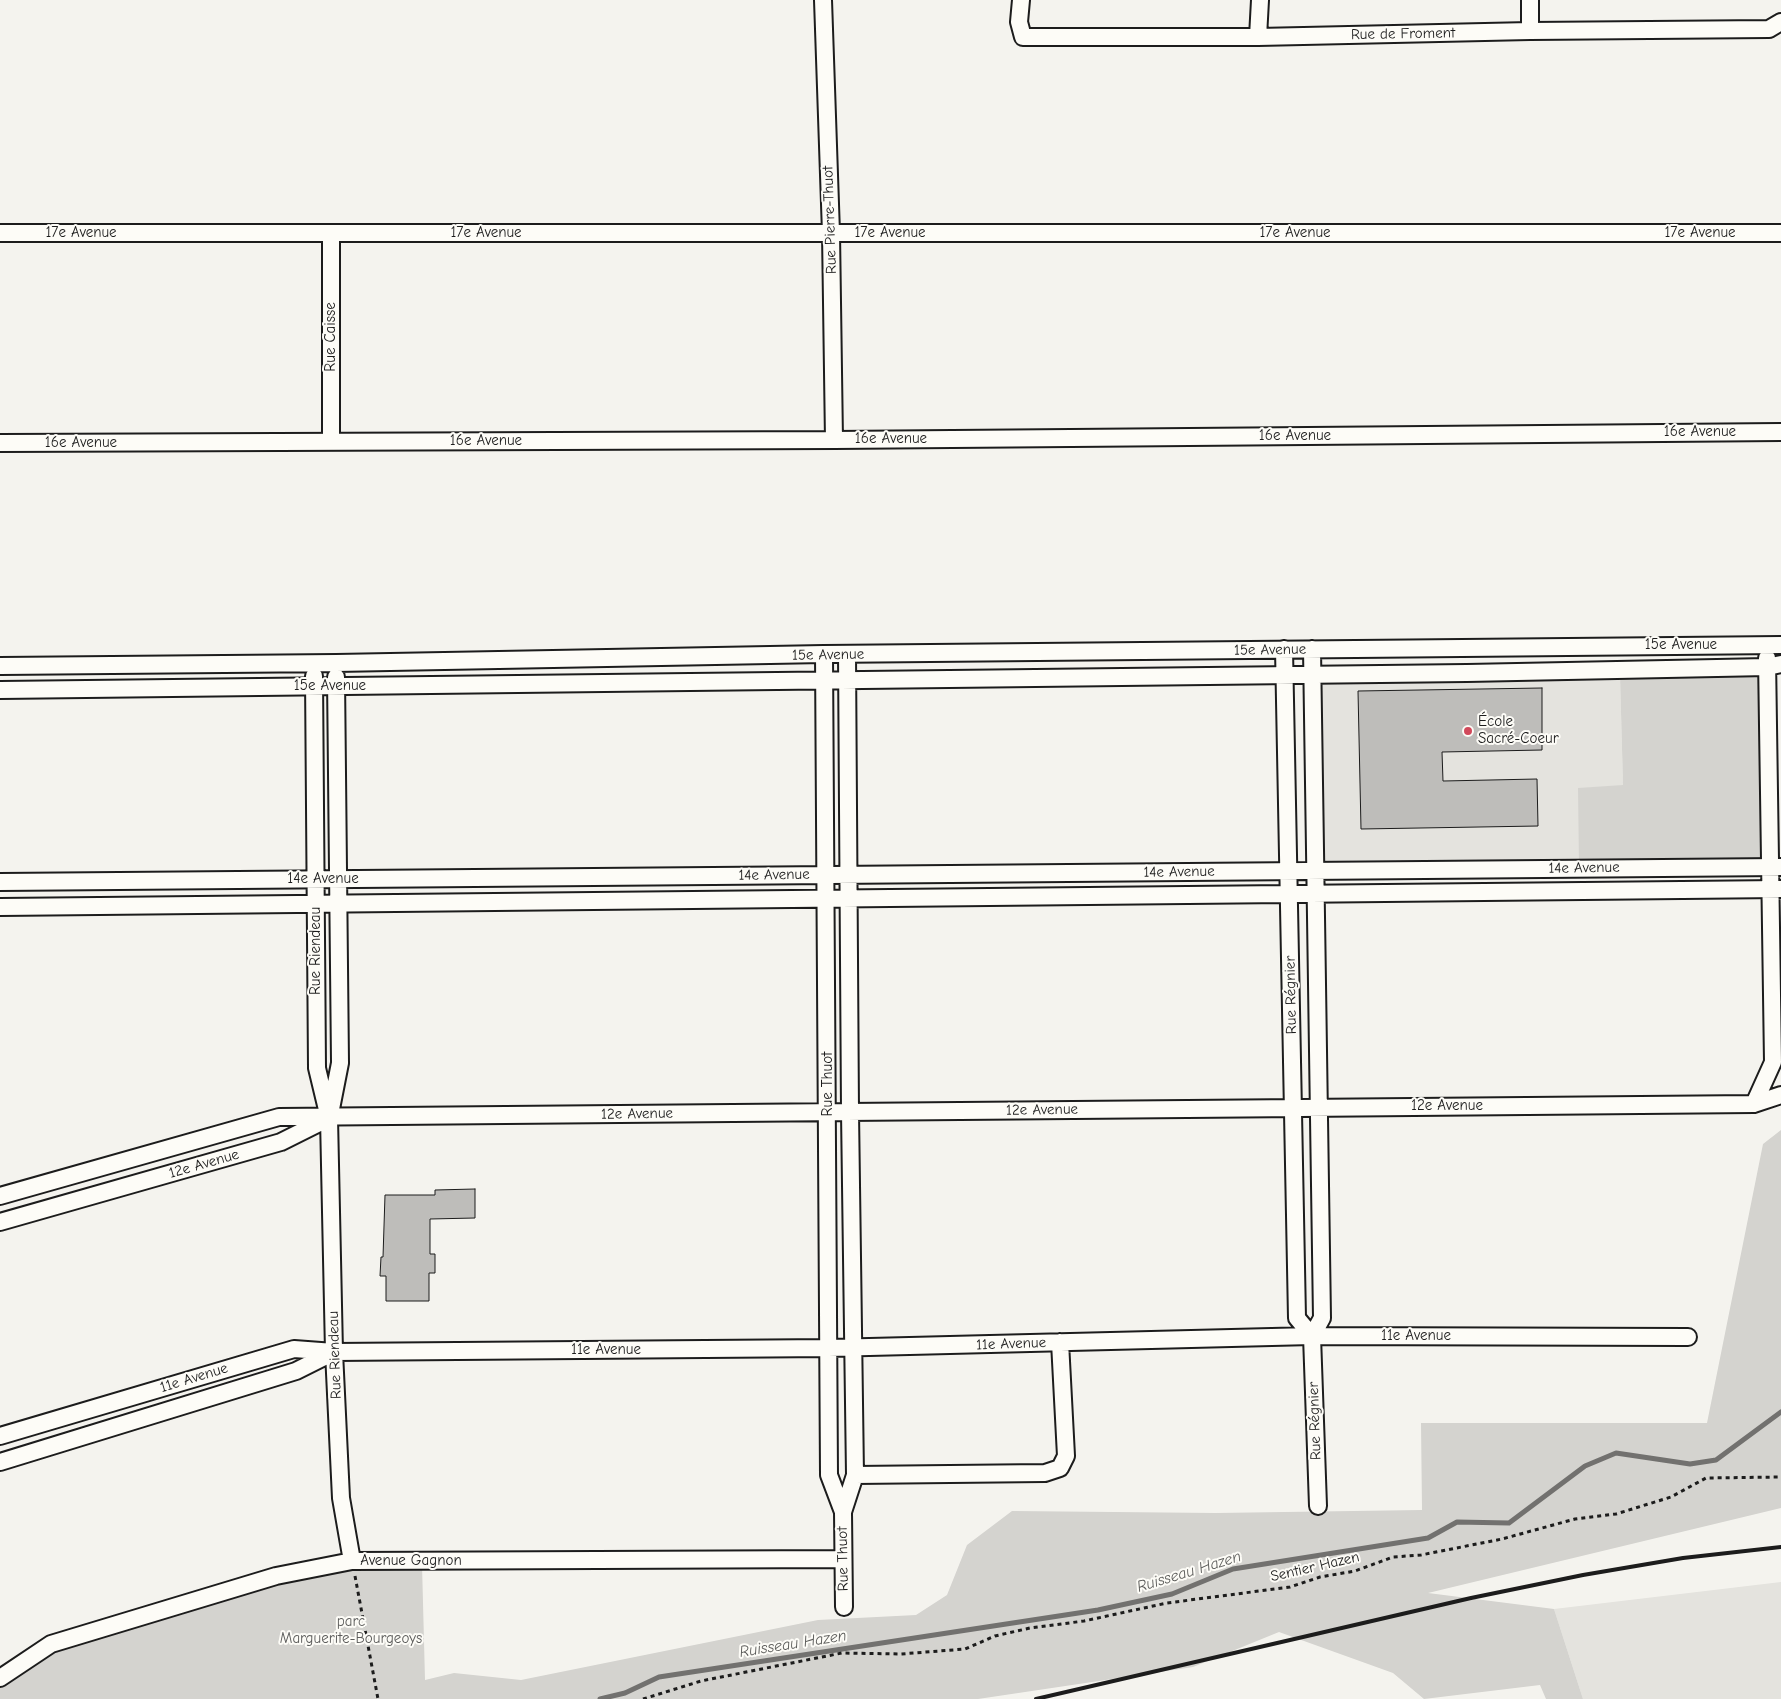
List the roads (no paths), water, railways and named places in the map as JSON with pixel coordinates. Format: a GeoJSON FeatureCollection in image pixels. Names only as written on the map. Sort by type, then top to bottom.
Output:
{"type":"FeatureCollection","features":[{"type":"Feature","properties":{"kind":"street","name":"Rue Pierre-Thuot"},"geometry":{"type":"LineString","coordinates":[[823,0],[831,233],[834,440]]}},
{"type":"Feature","properties":{"kind":"street","name":"Rue de Froment"},"geometry":{"type":"LineString","coordinates":[[1021,0],[1019,22],[1023,37],[1258,37],[1530,31],[1769,29],[1781,22]]}},
{"type":"Feature","properties":{"kind":"street"},"geometry":{"type":"LineString","coordinates":[[1258,37],[1260,0]]}},
{"type":"Feature","properties":{"kind":"street"},"geometry":{"type":"LineString","coordinates":[[1530,0],[1530,31]]}},
{"type":"Feature","properties":{"kind":"street","name":"17e Avenue"},"geometry":{"type":"LineString","coordinates":[[0,233],[1781,234]]}},
{"type":"Feature","properties":{"kind":"street","name":"Rue Caisse"},"geometry":{"type":"LineString","coordinates":[[331,233],[331,442]]}},
{"type":"Feature","properties":{"kind":"street","name":"16e Avenue"},"geometry":{"type":"LineString","coordinates":[[0,443],[834,440],[1781,432]]}},
{"type":"Feature","properties":{"kind":"street"},"geometry":{"type":"LineString","coordinates":[[1754,1104],[1773,1062],[1776,889],[1774,645]]}},
{"type":"Feature","properties":{"kind":"street","name":"15e Avenue"},"geometry":{"type":"LineString","coordinates":[[0,666],[336,663],[824,654],[1774,645]]}},
{"type":"Feature","properties":{"kind":"street"},"geometry":{"type":"LineString","coordinates":[[1581,646],[1583,671]]}},
{"type":"Feature","properties":{"kind":"street"},"geometry":{"type":"LineString","coordinates":[[1467,673],[1468,648]]}},
{"type":"Feature","properties":{"kind":"street","name":"Rue Régnier"},"geometry":{"type":"LineString","coordinates":[[1284,649],[1297,1318],[1312,1336]]}},
{"type":"Feature","properties":{"kind":"street","name":"Rue Régnier"},"geometry":{"type":"LineString","coordinates":[[1312,649],[1322,1318],[1312,1336],[1318,1506]]}},
{"type":"Feature","properties":{"kind":"street"},"geometry":{"type":"LineString","coordinates":[[1072,677],[1073,652]]}},
{"type":"Feature","properties":{"kind":"street","name":"Rue Thuot"},"geometry":{"type":"LineString","coordinates":[[824,654],[830,1475],[843,1512]]}},
{"type":"Feature","properties":{"kind":"street","name":"Rue Thuot"},"geometry":{"type":"LineString","coordinates":[[844,1607],[843,1512],[855,1474],[852,1348],[847,654]]}},
{"type":"Feature","properties":{"kind":"street"},"geometry":{"type":"LineString","coordinates":[[583,659],[583,683]]}},
{"type":"Feature","properties":{"kind":"street","name":"Rue Riendeau"},"geometry":{"type":"LineString","coordinates":[[314,663],[317,1068],[329,1118],[334,1352],[341,1498],[352,1561]]}},
{"type":"Feature","properties":{"kind":"street","name":"Rue Riendeau"},"geometry":{"type":"LineString","coordinates":[[329,1118],[340,1063],[336,663]]}},
{"type":"Feature","properties":{"kind":"street","name":"15e Avenue"},"geometry":{"type":"LineString","coordinates":[[0,690],[1467,673],[1774,665]]}},
{"type":"Feature","properties":{"kind":"street"},"geometry":{"type":"LineString","coordinates":[[77,688],[78,666]]}},
{"type":"Feature","properties":{"kind":"street","name":"14e Avenue"},"geometry":{"type":"LineString","coordinates":[[0,882],[1776,867]]}},
{"type":"Feature","properties":{"kind":"street"},"geometry":{"type":"LineString","coordinates":[[576,877],[577,901]]}},
{"type":"Feature","properties":{"kind":"street"},"geometry":{"type":"LineString","coordinates":[[71,882],[72,906]]}},
{"type":"Feature","properties":{"kind":"street","name":"14e Avenue"},"geometry":{"type":"LineString","coordinates":[[0,907],[1776,889]]}},
{"type":"Feature","properties":{"kind":"street","name":"12e Avenue"},"geometry":{"type":"LineString","coordinates":[[0,1196],[279,1117],[1754,1104],[1781,1095]]}},
{"type":"Feature","properties":{"kind":"street","name":"12e Avenue"},"geometry":{"type":"LineString","coordinates":[[0,1222],[281,1142],[329,1118]]}},
{"type":"Feature","properties":{"kind":"street"},"geometry":{"type":"LineString","coordinates":[[72,1176],[76,1201]]}},
{"type":"Feature","properties":{"kind":"street","name":"11e Avenue"},"geometry":{"type":"LineString","coordinates":[[0,1436],[294,1349],[334,1352],[852,1348],[1312,1336],[1688,1337]]}},
{"type":"Feature","properties":{"kind":"street"},"geometry":{"type":"LineString","coordinates":[[855,1474],[1045,1473],[1060,1468],[1066,1456],[1060,1342]]}},
{"type":"Feature","properties":{"kind":"street","name":"11e Avenue"},"geometry":{"type":"LineString","coordinates":[[0,1462],[296,1371],[334,1352]]}},
{"type":"Feature","properties":{"kind":"street"},"geometry":{"type":"LineString","coordinates":[[113,1402],[120,1425]]}},
{"type":"Feature","properties":{"kind":"street","name":"Avenue Gagnon"},"geometry":{"type":"LineString","coordinates":[[0,1678],[51,1644],[276,1576],[352,1561],[843,1559]]}},
{"type":"Feature","properties":{"kind":"waterway","name":"Ruisseau Hazen"},"geometry":{"type":"LineString","coordinates":[[600,1699],[625,1693],[659,1677],[1098,1610],[1172,1594],[1233,1569],[1428,1538],[1457,1522],[1509,1523],[1585,1466],[1616,1453],[1690,1464],[1716,1460],[1781,1412]]}},
{"type":"Feature","properties":{"kind":"railway"},"geometry":{"type":"LineString","coordinates":[[1036,1699],[1471,1598],[1583,1575],[1683,1558],[1781,1547]]}},
{"type":"Feature","properties":{"kind":"place","name":"École Sacré-Coeur"},"geometry":{"type":"Point","coordinates":[1468,731]}},
{"type":"Feature","properties":{"kind":"park label","name":"parc Marguerite-Bourgeoys"},"geometry":{"type":"Point","coordinates":[351,1630]}}]}
